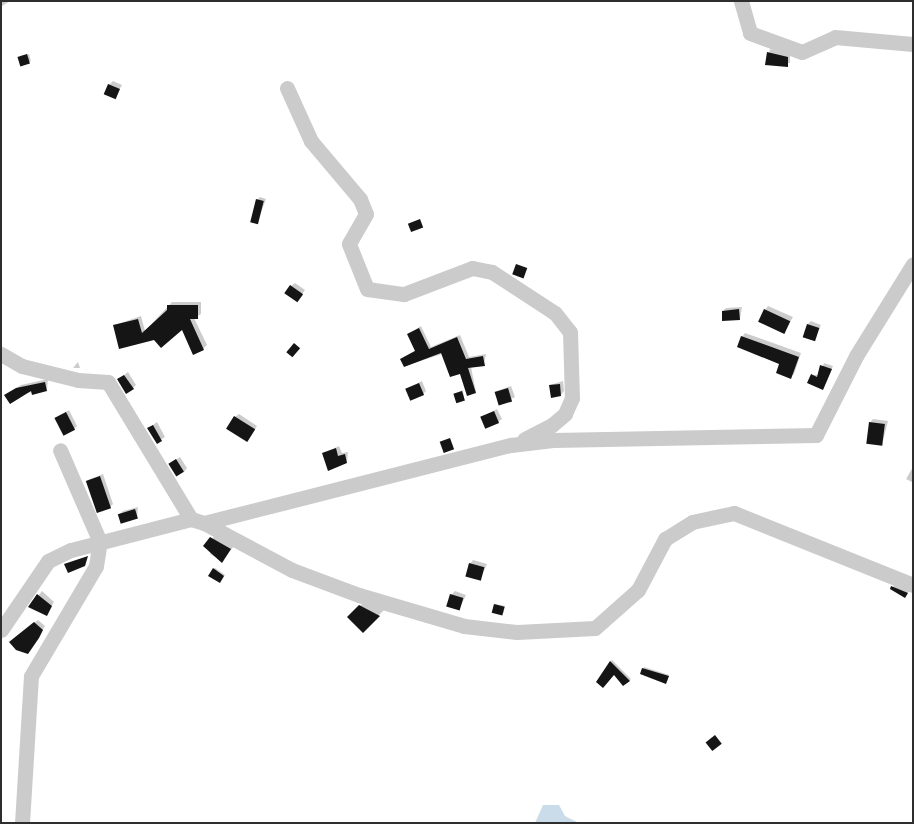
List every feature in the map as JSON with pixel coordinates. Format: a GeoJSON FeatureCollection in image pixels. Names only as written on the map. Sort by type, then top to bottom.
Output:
{"type":"FeatureCollection","features":[{"type":"Feature","properties":{"kind":"street"},"geometry":{"type":"LineString","coordinates":[[741,1],[750,34],[802,52],[835,37],[913,44]]}},
{"type":"Feature","properties":{"kind":"street"},"geometry":{"type":"LineString","coordinates":[[287,88],[311,141],[360,199],[366,214],[349,244],[367,289],[404,294],[472,268],[492,272],[555,313],[570,332],[572,398],[565,414],[511,445]]}},
{"type":"Feature","properties":{"kind":"street"},"geometry":{"type":"LineString","coordinates":[[1,630],[48,561],[100,542],[197,521],[511,445],[553,440],[816,435],[856,356],[913,264]]}},
{"type":"Feature","properties":{"kind":"street"},"geometry":{"type":"LineString","coordinates":[[1,354],[22,366],[78,380],[108,382],[197,521],[292,570],[359,595],[464,626],[517,632],[595,628],[638,590],[665,540],[692,522],[734,513],[913,586]]}},
{"type":"Feature","properties":{"kind":"street"},"geometry":{"type":"LineString","coordinates":[[22,823],[24,734],[31,676],[96,566],[100,542],[60,450]]}},
{"type":"Feature","properties":{"kind":"water"},"geometry":{"type":"Polygon","coordinates":[[[543,805],[559,805],[565,816],[579,823],[535,823],[543,805]]]}},
{"type":"Feature","properties":{"kind":"building"},"geometry":{"type":"Polygon","coordinates":[[[767,52],[788,57],[788,67],[765,65],[767,52]]]}},
{"type":"Feature","properties":{"kind":"building"},"geometry":{"type":"Polygon","coordinates":[[[27,54],[30,64],[20,66],[17,57],[27,54]]]}},
{"type":"Feature","properties":{"kind":"building"},"geometry":{"type":"Polygon","coordinates":[[[108,84],[120,89],[116,99],[104,94],[108,84]]]}},
{"type":"Feature","properties":{"kind":"building"},"geometry":{"type":"Polygon","coordinates":[[[256,199],[264,201],[258,224],[250,222],[256,199]]]}},
{"type":"Feature","properties":{"kind":"building"},"geometry":{"type":"Polygon","coordinates":[[[420,219],[423,227],[411,232],[408,224],[420,219]]]}},
{"type":"Feature","properties":{"kind":"building"},"geometry":{"type":"Polygon","coordinates":[[[516,264],[527,268],[524,278],[512,274],[516,264]]]}},
{"type":"Feature","properties":{"kind":"building"},"geometry":{"type":"Polygon","coordinates":[[[290,285],[303,294],[297,302],[284,293],[290,285]]]}},
{"type":"Feature","properties":{"kind":"building"},"geometry":{"type":"Polygon","coordinates":[[[167,305],[198,305],[198,319],[190,319],[204,350],[193,355],[182,330],[161,348],[154,340],[119,349],[113,325],[138,319],[142,333],[167,310],[167,305]]]}},
{"type":"Feature","properties":{"kind":"building"},"geometry":{"type":"Polygon","coordinates":[[[739,309],[740,320],[722,321],[722,311],[739,309]]]}},
{"type":"Feature","properties":{"kind":"building"},"geometry":{"type":"Polygon","coordinates":[[[764,309],[790,321],[784,334],[758,322],[764,309]]]}},
{"type":"Feature","properties":{"kind":"building"},"geometry":{"type":"Polygon","coordinates":[[[807,324],[819,328],[815,341],[803,337],[807,324]]]}},
{"type":"Feature","properties":{"kind":"building"},"geometry":{"type":"Polygon","coordinates":[[[419,328],[429,349],[457,337],[466,359],[483,356],[485,366],[468,368],[476,393],[467,396],[460,374],[450,377],[441,353],[404,367],[400,359],[415,351],[407,334],[419,328]]]}},
{"type":"Feature","properties":{"kind":"building"},"geometry":{"type":"Polygon","coordinates":[[[741,336],[799,357],[791,379],[776,373],[779,364],[737,347],[741,336]]]}},
{"type":"Feature","properties":{"kind":"building"},"geometry":{"type":"Polygon","coordinates":[[[294,343],[300,348],[292,357],[286,352],[294,343]]]}},
{"type":"Feature","properties":{"kind":"building"},"geometry":{"type":"Polygon","coordinates":[[[820,365],[832,369],[823,390],[807,383],[811,374],[817,377],[820,365]]]}},
{"type":"Feature","properties":{"kind":"building"},"geometry":{"type":"Polygon","coordinates":[[[124,375],[134,389],[126,394],[117,379],[124,375]]]}},
{"type":"Feature","properties":{"kind":"building"},"geometry":{"type":"Polygon","coordinates":[[[45,382],[47,391],[32,395],[31,391],[10,404],[4,395],[16,388],[45,382]]]}},
{"type":"Feature","properties":{"kind":"building"},"geometry":{"type":"Polygon","coordinates":[[[419,383],[424,395],[410,401],[405,389],[419,383]]]}},
{"type":"Feature","properties":{"kind":"building"},"geometry":{"type":"Polygon","coordinates":[[[560,384],[561,396],[551,398],[549,385],[560,384]]]}},
{"type":"Feature","properties":{"kind":"building"},"geometry":{"type":"Polygon","coordinates":[[[508,388],[512,401],[499,405],[495,392],[508,388]]]}},
{"type":"Feature","properties":{"kind":"building"},"geometry":{"type":"Polygon","coordinates":[[[462,391],[465,401],[456,403],[453,394],[462,391]]]}},
{"type":"Feature","properties":{"kind":"building"},"geometry":{"type":"Polygon","coordinates":[[[494,411],[499,423],[485,429],[480,417],[494,411]]]}},
{"type":"Feature","properties":{"kind":"building"},"geometry":{"type":"Polygon","coordinates":[[[66,412],[75,430],[63,436],[54,418],[66,412]]]}},
{"type":"Feature","properties":{"kind":"building"},"geometry":{"type":"Polygon","coordinates":[[[234,416],[255,429],[247,442],[226,429],[234,416]]]}},
{"type":"Feature","properties":{"kind":"building"},"geometry":{"type":"Polygon","coordinates":[[[869,422],[885,424],[882,446],[866,444],[869,422]]]}},
{"type":"Feature","properties":{"kind":"building"},"geometry":{"type":"Polygon","coordinates":[[[153,425],[162,441],[157,444],[147,428],[153,425]]]}},
{"type":"Feature","properties":{"kind":"building"},"geometry":{"type":"Polygon","coordinates":[[[450,438],[454,449],[444,453],[440,442],[450,438]]]}},
{"type":"Feature","properties":{"kind":"building"},"geometry":{"type":"Polygon","coordinates":[[[336,448],[338,456],[345,454],[347,463],[328,471],[322,453],[336,448]]]}},
{"type":"Feature","properties":{"kind":"building"},"geometry":{"type":"Polygon","coordinates":[[[176,459],[184,472],[176,476],[168,464],[176,459]]]}},
{"type":"Feature","properties":{"kind":"building"},"geometry":{"type":"Polygon","coordinates":[[[100,476],[111,508],[97,513],[86,481],[100,476]]]}},
{"type":"Feature","properties":{"kind":"building"},"geometry":{"type":"Polygon","coordinates":[[[135,509],[138,519],[121,524],[118,514],[135,509]]]}},
{"type":"Feature","properties":{"kind":"building"},"geometry":{"type":"Polygon","coordinates":[[[210,537],[231,549],[222,563],[203,546],[210,537]]]}},
{"type":"Feature","properties":{"kind":"building"},"geometry":{"type":"Polygon","coordinates":[[[88,556],[85,566],[68,573],[64,564],[88,556]]]}},
{"type":"Feature","properties":{"kind":"building"},"geometry":{"type":"Polygon","coordinates":[[[469,563],[484,567],[481,581],[465,577],[469,563]]]}},
{"type":"Feature","properties":{"kind":"building"},"geometry":{"type":"Polygon","coordinates":[[[213,568],[224,576],[220,583],[208,576],[213,568]]]}},
{"type":"Feature","properties":{"kind":"building"},"geometry":{"type":"Polygon","coordinates":[[[891,586],[908,593],[905,598],[890,589],[891,586]]]}},
{"type":"Feature","properties":{"kind":"building"},"geometry":{"type":"Polygon","coordinates":[[[37,594],[52,606],[47,616],[28,607],[37,594]]]}},
{"type":"Feature","properties":{"kind":"building"},"geometry":{"type":"Polygon","coordinates":[[[450,594],[463,598],[460,611],[446,606],[450,594]]]}},
{"type":"Feature","properties":{"kind":"building"},"geometry":{"type":"Polygon","coordinates":[[[494,604],[505,607],[502,616],[492,613],[494,604]]]}},
{"type":"Feature","properties":{"kind":"building"},"geometry":{"type":"Polygon","coordinates":[[[359,605],[380,616],[363,633],[347,617],[359,605]]]}},
{"type":"Feature","properties":{"kind":"building"},"geometry":{"type":"Polygon","coordinates":[[[34,622],[43,630],[39,638],[28,654],[16,650],[9,642],[34,622]]]}},
{"type":"Feature","properties":{"kind":"building"},"geometry":{"type":"Polygon","coordinates":[[[610,661],[630,681],[623,686],[614,675],[603,688],[596,682],[610,661]]]}},
{"type":"Feature","properties":{"kind":"building"},"geometry":{"type":"Polygon","coordinates":[[[642,668],[669,676],[666,684],[640,674],[642,668]]]}},
{"type":"Feature","properties":{"kind":"building"},"geometry":{"type":"Polygon","coordinates":[[[715,735],[722,744],[712,751],[706,742],[715,735]]]}}]}
